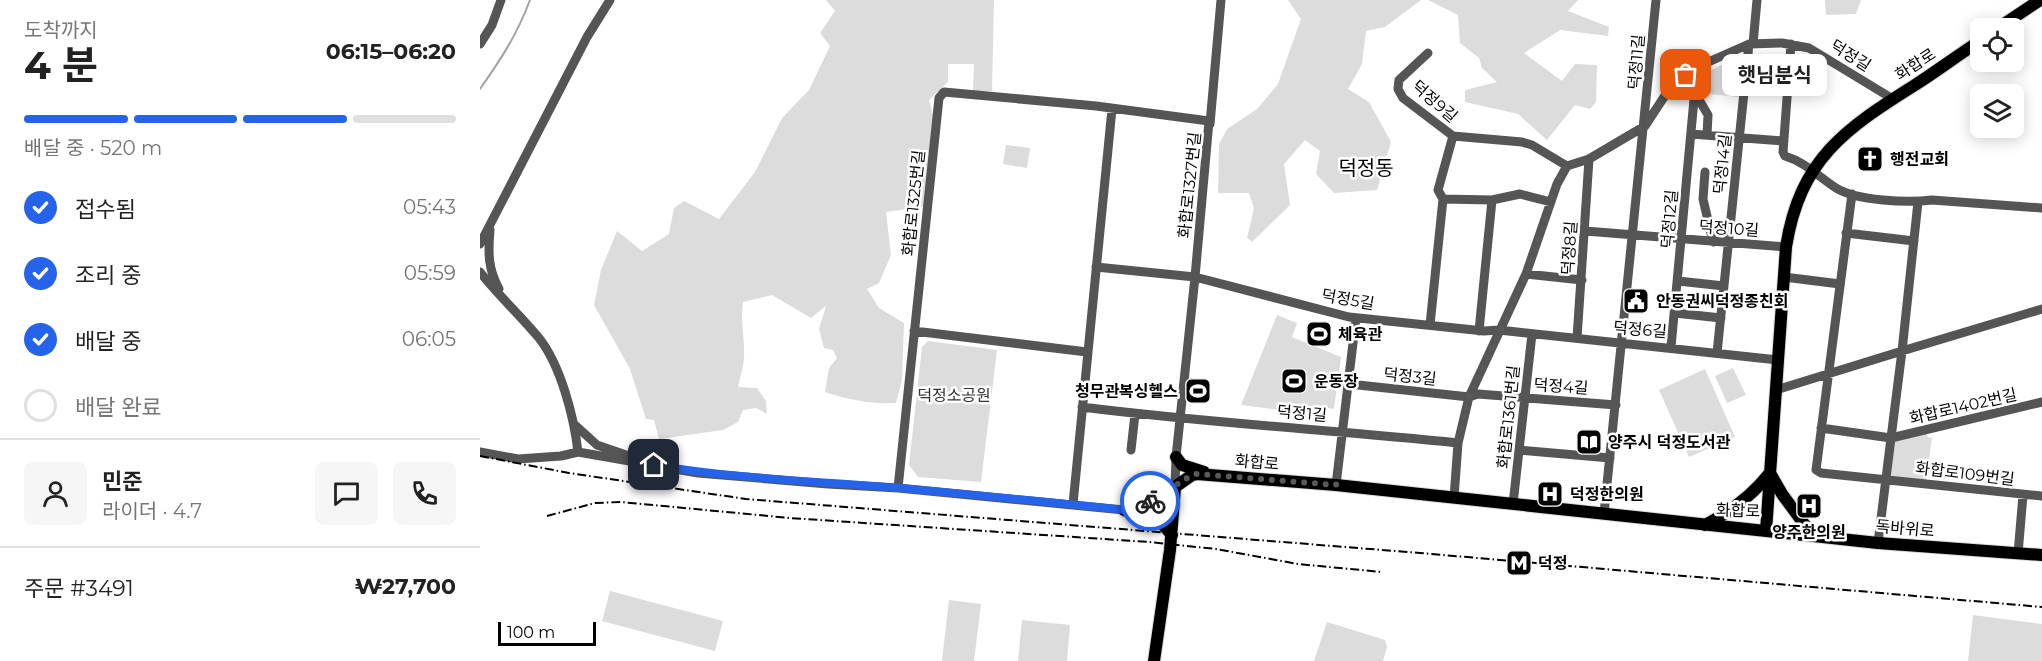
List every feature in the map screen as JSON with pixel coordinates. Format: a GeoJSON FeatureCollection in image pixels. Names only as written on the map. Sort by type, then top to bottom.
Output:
{"type":"FeatureCollection","features":[{"type":"Feature","properties":{"kind":"main road"},"geometry":{"type":"LineString","coordinates":[[2013,18],[2040,0]]}},
{"type":"Feature","properties":{"kind":"main road","name":"화합로"},"geometry":{"type":"LineString","coordinates":[[1175,487],[1192,475],[1211,474],[1336,485],[1766,531],[1786,247],[1793,214],[1812,171],[1839,138],[1970,48]]}},
{"type":"Feature","properties":{"kind":"main road"},"geometry":{"type":"LineString","coordinates":[[1176,461],[1211,474]]}},
{"type":"Feature","properties":{"kind":"main road"},"geometry":{"type":"LineString","coordinates":[[1705,525],[1733,510],[1759,488],[1770,473],[1782,495],[1814,536]]}},
{"type":"Feature","properties":{"kind":"main road"},"geometry":{"type":"LineString","coordinates":[[1154,661],[1170,550],[1175,487]]}},
{"type":"Feature","properties":{"kind":"main road"},"geometry":{"type":"LineString","coordinates":[[1124,510],[1160,521],[1172,531]]}},
{"type":"Feature","properties":{"kind":"main road","name":"독바위로"},"geometry":{"type":"LineString","coordinates":[[1766,531],[1878,543],[2042,555]]}},
{"type":"Feature","properties":{"kind":"street"},"geometry":{"type":"LineString","coordinates":[[480,44],[492,25],[501,0]]}},
{"type":"Feature","properties":{"kind":"street"},"geometry":{"type":"LineString","coordinates":[[480,244],[574,62],[610,0]]}},
{"type":"Feature","properties":{"kind":"street"},"geometry":{"type":"LineString","coordinates":[[1210,124],[1221,0]]}},
{"type":"Feature","properties":{"kind":"street","name":"덕정11길"},"geometry":{"type":"LineString","coordinates":[[1645,126],[1656,0]]}},
{"type":"Feature","properties":{"kind":"street"},"geometry":{"type":"LineString","coordinates":[[1747,45],[1754,24],[1757,0]]}},
{"type":"Feature","properties":{"kind":"street"},"geometry":{"type":"LineString","coordinates":[[1754,24],[1759,36],[1770,43]]}},
{"type":"Feature","properties":{"kind":"street"},"geometry":{"type":"LineString","coordinates":[[1791,44],[1784,155],[1797,160],[1838,189],[1851,194],[1918,202],[1932,200],[2042,208]]}},
{"type":"Feature","properties":{"kind":"street","name":"덕정길"},"geometry":{"type":"LineString","coordinates":[[1566,166],[1589,159],[1645,126],[1675,85],[1697,67],[1747,45],[1791,44],[1818,52],[1893,99]]}},
{"type":"Feature","properties":{"kind":"street","name":"덕정14길"},"geometry":{"type":"LineString","coordinates":[[1717,353],[1740,138],[1747,45]]}},
{"type":"Feature","properties":{"kind":"street","name":"덕정9길"},"geometry":{"type":"LineString","coordinates":[[1428,53],[1400,78],[1398,89],[1403,98],[1453,136],[1522,142],[1566,166]]}},
{"type":"Feature","properties":{"kind":"street","name":"덕정12길"},"geometry":{"type":"LineString","coordinates":[[1671,347],[1697,67]]}},
{"type":"Feature","properties":{"kind":"street","name":"화합로1325번길"},"geometry":{"type":"LineString","coordinates":[[898,488],[941,93],[947,91],[1112,109]]}},
{"type":"Feature","properties":{"kind":"street"},"geometry":{"type":"LineString","coordinates":[[1695,93],[1708,115],[1707,135]]}},
{"type":"Feature","properties":{"kind":"street"},"geometry":{"type":"LineString","coordinates":[[1647,97],[1662,100]]}},
{"type":"Feature","properties":{"kind":"street"},"geometry":{"type":"LineString","coordinates":[[1073,504],[1112,109]]}},
{"type":"Feature","properties":{"kind":"street","name":"화합로1327번길"},"geometry":{"type":"LineString","coordinates":[[1112,109],[1207,120],[1210,124],[1176,461]]}},
{"type":"Feature","properties":{"kind":"street"},"geometry":{"type":"LineString","coordinates":[[1604,514],[1645,126]]}},
{"type":"Feature","properties":{"kind":"street"},"geometry":{"type":"LineString","coordinates":[[1691,134],[1784,141]]}},
{"type":"Feature","properties":{"kind":"street"},"geometry":{"type":"LineString","coordinates":[[1430,325],[1443,198],[1438,190],[1453,136]]}},
{"type":"Feature","properties":{"kind":"street","name":"덕정8길"},"geometry":{"type":"LineString","coordinates":[[1577,339],[1589,159]]}},
{"type":"Feature","properties":{"kind":"street"},"geometry":{"type":"LineString","coordinates":[[1454,498],[1458,443],[1469,397],[1527,274],[1557,184],[1566,166]]}},
{"type":"Feature","properties":{"kind":"street","name":"덕정12길"},"geometry":{"type":"LineString","coordinates":[[1705,172],[1703,200],[1713,242]]}},
{"type":"Feature","properties":{"kind":"street"},"geometry":{"type":"LineString","coordinates":[[1443,198],[1492,200],[1520,194],[1551,202]]}},
{"type":"Feature","properties":{"kind":"street"},"geometry":{"type":"LineString","coordinates":[[1851,194],[1816,468],[1818,472],[1885,478]]}},
{"type":"Feature","properties":{"kind":"street"},"geometry":{"type":"LineString","coordinates":[[1479,331],[1492,200]]}},
{"type":"Feature","properties":{"kind":"street","name":"화합로1402번길"},"geometry":{"type":"LineString","coordinates":[[1878,543],[1918,202]]}},
{"type":"Feature","properties":{"kind":"street"},"geometry":{"type":"LineString","coordinates":[[480,236],[491,224]]}},
{"type":"Feature","properties":{"kind":"street"},"geometry":{"type":"LineString","coordinates":[[491,224],[489,266],[512,309]]}},
{"type":"Feature","properties":{"kind":"street","name":"덕정10길"},"geometry":{"type":"LineString","coordinates":[[1585,231],[1786,247]]}},
{"type":"Feature","properties":{"kind":"street"},"geometry":{"type":"LineString","coordinates":[[1846,233],[1914,241]]}},
{"type":"Feature","properties":{"kind":"street"},"geometry":{"type":"LineString","coordinates":[[1096,267],[1195,277]]}},
{"type":"Feature","properties":{"kind":"street"},"geometry":{"type":"LineString","coordinates":[[480,272],[540,339],[549,354],[575,424],[579,452]]}},
{"type":"Feature","properties":{"kind":"street"},"geometry":{"type":"LineString","coordinates":[[1527,274],[1582,280]]}},
{"type":"Feature","properties":{"kind":"street","name":"덕정5길"},"geometry":{"type":"LineString","coordinates":[[1195,277],[1356,318],[1479,331],[1499,330]]}},
{"type":"Feature","properties":{"kind":"street"},"geometry":{"type":"LineString","coordinates":[[1784,277],[1840,284]]}},
{"type":"Feature","properties":{"kind":"street"},"geometry":{"type":"LineString","coordinates":[[1678,281],[1724,286]]}},
{"type":"Feature","properties":{"kind":"street"},"geometry":{"type":"LineString","coordinates":[[1776,390],[2042,309]]}},
{"type":"Feature","properties":{"kind":"street"},"geometry":{"type":"LineString","coordinates":[[1675,313],[1721,318]]}},
{"type":"Feature","properties":{"kind":"street"},"geometry":{"type":"LineString","coordinates":[[1336,485],[1356,318]]}},
{"type":"Feature","properties":{"kind":"street","name":"덕정6길"},"geometry":{"type":"LineString","coordinates":[[1499,330],[1778,360]]}},
{"type":"Feature","properties":{"kind":"street"},"geometry":{"type":"LineString","coordinates":[[914,331],[1087,352]]}},
{"type":"Feature","properties":{"kind":"street","name":"화합로1361번길"},"geometry":{"type":"LineString","coordinates":[[1513,504],[1532,334]]}},
{"type":"Feature","properties":{"kind":"street","name":"덕정3길"},"geometry":{"type":"LineString","coordinates":[[1348,384],[1469,397]]}},
{"type":"Feature","properties":{"kind":"street","name":"덕정4길"},"geometry":{"type":"LineString","coordinates":[[1469,397],[1478,394],[1616,405]]}},
{"type":"Feature","properties":{"kind":"street","name":"화합로1402번길"},"geometry":{"type":"LineString","coordinates":[[1821,428],[1891,438],[2042,402]]}},
{"type":"Feature","properties":{"kind":"street"},"geometry":{"type":"LineString","coordinates":[[1082,407],[1180,419]]}},
{"type":"Feature","properties":{"kind":"street"},"geometry":{"type":"LineString","coordinates":[[1131,450],[1135,414]]}},
{"type":"Feature","properties":{"kind":"street","name":"덕정1길"},"geometry":{"type":"LineString","coordinates":[[1180,419],[1458,443]]}},
{"type":"Feature","properties":{"kind":"street"},"geometry":{"type":"LineString","coordinates":[[575,424],[597,445],[654,465]]}},
{"type":"Feature","properties":{"kind":"street"},"geometry":{"type":"LineString","coordinates":[[1519,450],[1610,458]]}},
{"type":"Feature","properties":{"kind":"street"},"geometry":{"type":"LineString","coordinates":[[480,452],[518,459],[579,452],[698,473],[898,488],[1124,510],[1141,506],[1175,487],[1176,461]]}},
{"type":"Feature","properties":{"kind":"street","name":"화합로109번길"},"geometry":{"type":"LineString","coordinates":[[1885,478],[2042,496]]}},
{"type":"Feature","properties":{"kind":"street"},"geometry":{"type":"LineString","coordinates":[[2018,554],[2023,495]]}},
{"type":"Feature","properties":{"kind":"green space"},"geometry":{"type":"Polygon","coordinates":[[[826,0],[994,0],[992,91],[973,91],[974,64],[948,64],[948,82],[929,100],[934,119],[926,206],[886,212],[891,255],[879,283],[867,289],[879,308],[904,323],[902,380],[896,403],[860,401],[825,392],[829,368],[837,358],[833,350],[824,348],[819,329],[826,306],[811,318],[772,295],[743,302],[744,359],[738,387],[757,388],[766,401],[767,414],[756,408],[743,410],[738,422],[723,430],[659,439],[654,420],[646,419],[630,369],[594,305],[601,270],[617,231],[642,251],[669,234],[674,208],[684,201],[719,219],[755,172],[782,118],[809,90],[830,46],[820,33],[835,11],[826,0]]]}},
{"type":"Feature","properties":{"kind":"green space"},"geometry":{"type":"Polygon","coordinates":[[[1288,0],[1421,0],[1385,27],[1366,31],[1362,64],[1348,89],[1369,102],[1391,142],[1377,190],[1334,193],[1316,174],[1320,151],[1305,140],[1284,164],[1290,205],[1252,242],[1247,238],[1254,208],[1249,193],[1218,193],[1219,144],[1227,129],[1257,109],[1278,84],[1301,19],[1288,0]]]}},
{"type":"Feature","properties":{"kind":"green space"},"geometry":{"type":"Polygon","coordinates":[[[1428,0],[1578,0],[1568,11],[1609,27],[1608,36],[1560,30],[1524,53],[1562,81],[1575,64],[1597,65],[1596,102],[1590,109],[1575,105],[1547,140],[1518,114],[1465,102],[1465,90],[1497,82],[1482,68],[1479,58],[1460,43],[1458,15],[1428,0]]]}},
{"type":"Feature","properties":{"kind":"green space"},"geometry":{"type":"Polygon","coordinates":[[[1825,0],[1861,0],[1856,14],[1826,15],[1825,0]]]}},
{"type":"Feature","properties":{"kind":"green space"},"geometry":{"type":"Polygon","coordinates":[[[1737,56],[1741,59],[1739,97],[1699,93],[1700,80],[1703,75],[1737,56]]]}},
{"type":"Feature","properties":{"kind":"green space"},"geometry":{"type":"Polygon","coordinates":[[[1006,145],[1030,148],[1027,168],[1003,164],[1006,145]]]}},
{"type":"Feature","properties":{"kind":"green space","name":"운동장"},"geometry":{"type":"Polygon","coordinates":[[[1277,315],[1297,323],[1292,337],[1341,357],[1334,409],[1326,408],[1325,416],[1241,405],[1277,315]]]}},
{"type":"Feature","properties":{"kind":"green space","name":"덕정소공원"},"geometry":{"type":"Polygon","coordinates":[[[928,341],[997,350],[981,482],[918,477],[909,465],[922,347],[928,341]]]}},
{"type":"Feature","properties":{"kind":"green space"},"geometry":{"type":"Polygon","coordinates":[[[1733,368],[1746,395],[1727,403],[1715,376],[1733,368]]]}},
{"type":"Feature","properties":{"kind":"green space"},"geometry":{"type":"Polygon","coordinates":[[[1705,369],[1735,437],[1689,457],[1659,390],[1705,369]]]}},
{"type":"Feature","properties":{"kind":"green space"},"geometry":{"type":"Polygon","coordinates":[[[1926,433],[1932,438],[1926,480],[1889,476],[1894,441],[1926,433]]]}},
{"type":"Feature","properties":{"kind":"green space"},"geometry":{"type":"Polygon","coordinates":[[[610,591],[723,621],[715,651],[602,621],[610,591]]]}},
{"type":"Feature","properties":{"kind":"green space"},"geometry":{"type":"Polygon","coordinates":[[[949,600],[981,604],[974,661],[942,661],[949,600]]]}},
{"type":"Feature","properties":{"kind":"green space"},"geometry":{"type":"Polygon","coordinates":[[[1973,615],[2042,624],[2042,661],[1968,661],[1973,615]]]}},
{"type":"Feature","properties":{"kind":"green space"},"geometry":{"type":"Polygon","coordinates":[[[1022,620],[1070,625],[1067,661],[1018,661],[1022,620]]]}},
{"type":"Feature","properties":{"kind":"green space"},"geometry":{"type":"Polygon","coordinates":[[[1327,622],[1385,640],[1387,647],[1383,661],[1314,661],[1327,622]]]}},
{"type":"Feature","properties":{"kind":"waterway"},"geometry":{"type":"LineString","coordinates":[[480,89],[508,46],[530,0]]}},
{"type":"Feature","properties":{"kind":"railway"},"geometry":{"type":"LineString","coordinates":[[480,456],[569,473],[746,499],[1420,553],[2042,607]]}},
{"type":"Feature","properties":{"kind":"railway"},"geometry":{"type":"LineString","coordinates":[[547,516],[595,503],[621,502],[790,518],[1149,542],[1216,549],[1298,564],[1382,572]]}},
{"type":"Feature","properties":{"kind":"way so far"},"geometry":{"type":"LineString","coordinates":[[1150,501],[1197,474],[1336,485],[1343,432],[1458,443],[1469,397],[1527,274],[1557,184],[1566,166],[1589,159],[1645,126],[1666,94],[1686,75]]}},
{"type":"Feature","properties":{"kind":"place","name":"햇님분식"},"geometry":{"type":"Point","coordinates":[1686,75]}},
{"type":"Feature","properties":{"kind":"place","name":"행전교회"},"geometry":{"type":"Point","coordinates":[1870,159]}},
{"type":"Feature","properties":{"kind":"place","name":"안동권씨덕정종친회"},"geometry":{"type":"Point","coordinates":[1636,301]}},
{"type":"Feature","properties":{"kind":"place","name":"체육관"},"geometry":{"type":"Point","coordinates":[1319,334]}},
{"type":"Feature","properties":{"kind":"place","name":"운동장"},"geometry":{"type":"Point","coordinates":[1294,381]}},
{"type":"Feature","properties":{"kind":"place","name":"청무관복싱헬스"},"geometry":{"type":"Point","coordinates":[1198,391]}},
{"type":"Feature","properties":{"kind":"place","name":"양주시 덕정도서관"},"geometry":{"type":"Point","coordinates":[1589,442]}},
{"type":"Feature","properties":{"kind":"place","name":"덕정한의원"},"geometry":{"type":"Point","coordinates":[1550,494]}},
{"type":"Feature","properties":{"kind":"place","name":"양주한의원"},"geometry":{"type":"Point","coordinates":[1809,506]}},
{"type":"Feature","properties":{"kind":"place","name":"덕정"},"geometry":{"type":"Point","coordinates":[1519,563]}},
{"type":"Feature","properties":{"kind":"district","name":"덕정동"},"geometry":{"type":"Point","coordinates":[1366,168]}},
{"type":"Feature","properties":{"kind":"route"},"geometry":{"type":"LineString","coordinates":[[654,465],[698,473],[898,488],[1124,510],[1150,501]]}}]}
